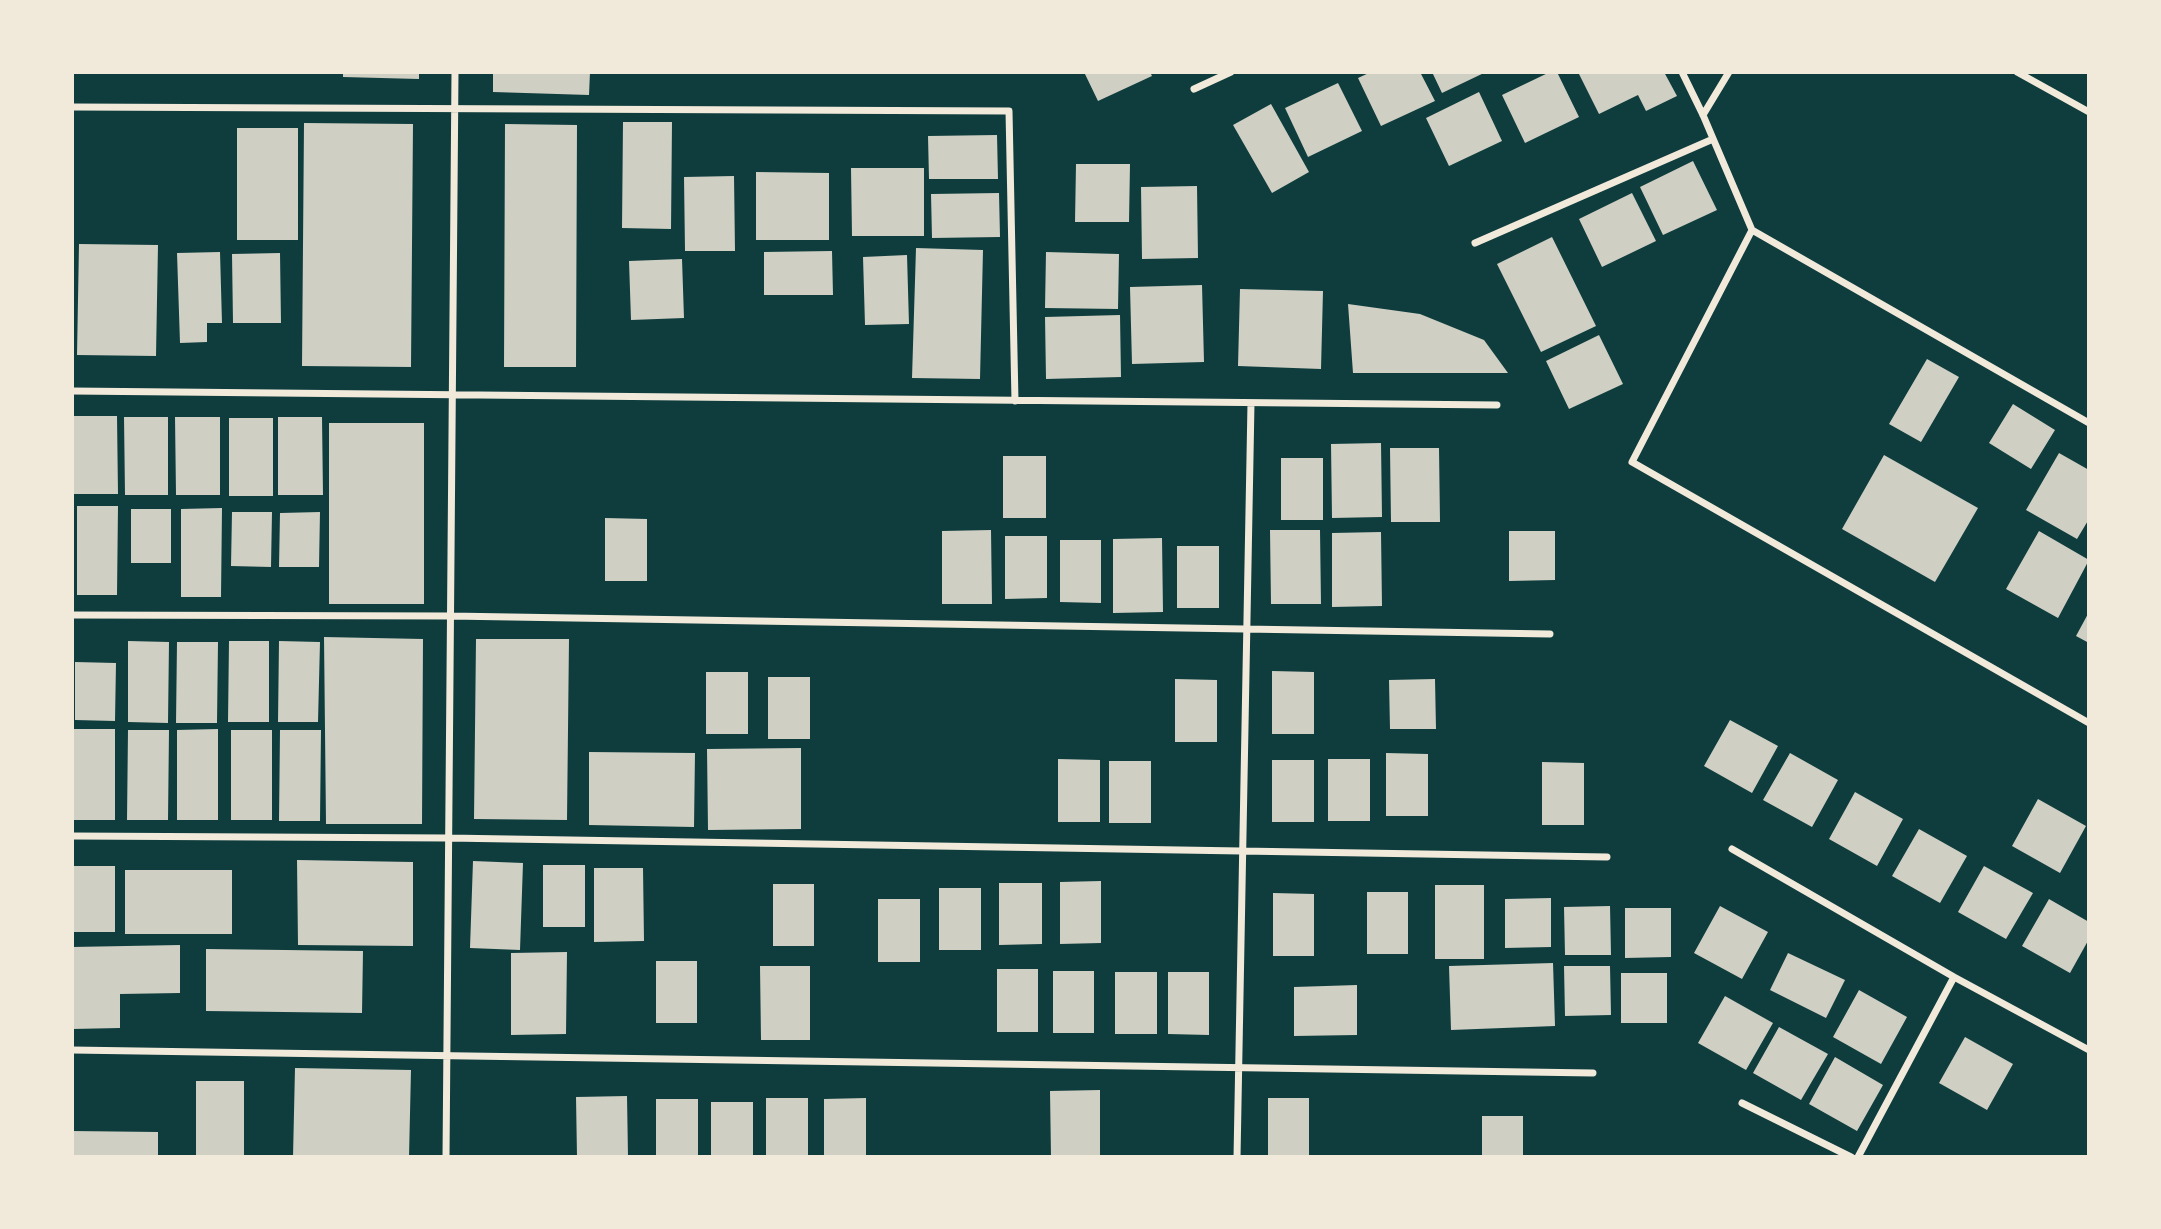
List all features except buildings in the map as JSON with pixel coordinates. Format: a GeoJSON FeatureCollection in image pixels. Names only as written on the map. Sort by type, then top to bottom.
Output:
{"type":"FeatureCollection","features":[{"type":"Feature","properties":{"kind":"street"},"geometry":{"type":"LineString","coordinates":[[446,1157],[455,72]]}},
{"type":"Feature","properties":{"kind":"street"},"geometry":{"type":"LineString","coordinates":[[1194,89],[1231,72]]}},
{"type":"Feature","properties":{"kind":"street"},"geometry":{"type":"LineString","coordinates":[[1682,72],[1752,230],[2089,424]]}},
{"type":"Feature","properties":{"kind":"street"},"geometry":{"type":"LineString","coordinates":[[1703,115],[1729,72]]}},
{"type":"Feature","properties":{"kind":"street"},"geometry":{"type":"LineString","coordinates":[[2017,72],[2089,112]]}},
{"type":"Feature","properties":{"kind":"street"},"geometry":{"type":"LineString","coordinates":[[72,107],[1009,111],[1014,401]]}},
{"type":"Feature","properties":{"kind":"street"},"geometry":{"type":"LineString","coordinates":[[1475,243],[1713,139]]}},
{"type":"Feature","properties":{"kind":"street"},"geometry":{"type":"LineString","coordinates":[[1752,230],[1632,462],[2089,723]]}},
{"type":"Feature","properties":{"kind":"street"},"geometry":{"type":"LineString","coordinates":[[72,391],[1497,405]]}},
{"type":"Feature","properties":{"kind":"street"},"geometry":{"type":"LineString","coordinates":[[1237,1157],[1251,403]]}},
{"type":"Feature","properties":{"kind":"street"},"geometry":{"type":"LineString","coordinates":[[72,615],[450,616],[1550,634]]}},
{"type":"Feature","properties":{"kind":"street"},"geometry":{"type":"LineString","coordinates":[[72,836],[448,838],[1607,857]]}},
{"type":"Feature","properties":{"kind":"street"},"geometry":{"type":"LineString","coordinates":[[1732,849],[1954,977],[2089,1050]]}},
{"type":"Feature","properties":{"kind":"street"},"geometry":{"type":"LineString","coordinates":[[1858,1157],[1954,977]]}},
{"type":"Feature","properties":{"kind":"street"},"geometry":{"type":"LineString","coordinates":[[72,1050],[1593,1073]]}},
{"type":"Feature","properties":{"kind":"street"},"geometry":{"type":"LineString","coordinates":[[1742,1103],[1851,1157]]}}]}
